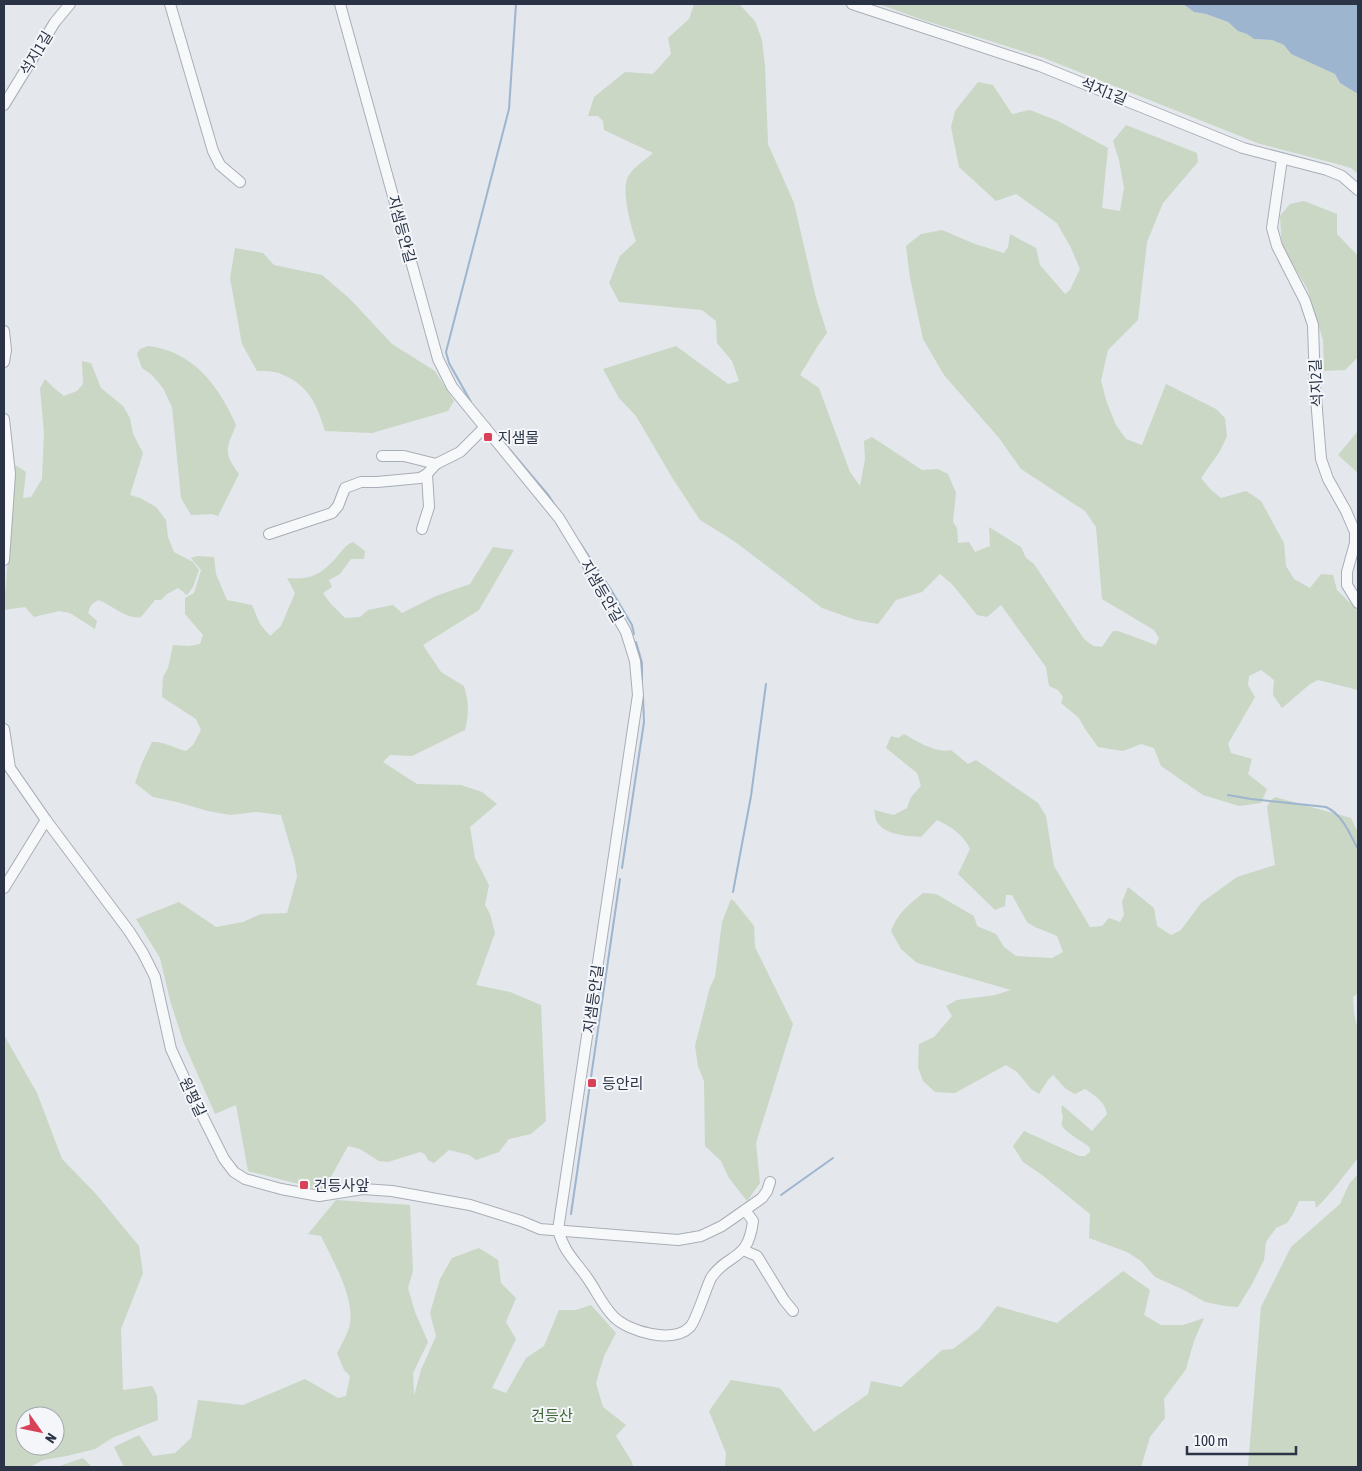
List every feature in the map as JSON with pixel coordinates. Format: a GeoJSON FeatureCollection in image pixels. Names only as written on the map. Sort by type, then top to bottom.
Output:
{"type":"FeatureCollection","features":[{"type":"Feature","properties":{"kind":"street","name":"석지1길"},"geometry":{"type":"LineString","coordinates":[[4,105],[55,22],[70,4]]}},
{"type":"Feature","properties":{"kind":"street"},"geometry":{"type":"LineString","coordinates":[[170,4],[213,151],[220,165],[240,182]]}},
{"type":"Feature","properties":{"kind":"street","name":"지샘등안길"},"geometry":{"type":"LineString","coordinates":[[340,4],[438,359],[452,387],[558,518],[626,632],[635,661],[638,695],[558,1230]]}},
{"type":"Feature","properties":{"kind":"street","name":"석지1길"},"geometry":{"type":"LineString","coordinates":[[852,4],[1040,66],[1243,148],[1282,160],[1327,170],[1342,176],[1355,187]]}},
{"type":"Feature","properties":{"kind":"street","name":"석지2길"},"geometry":{"type":"LineString","coordinates":[[1282,160],[1272,228],[1277,246],[1305,301],[1313,324],[1314,386],[1321,459],[1328,479],[1346,511],[1355,532],[1355,543],[1347,572],[1347,585],[1358,603]]}},
{"type":"Feature","properties":{"kind":"street"},"geometry":{"type":"LineString","coordinates":[[4,331],[6,350],[4,362]]}},
{"type":"Feature","properties":{"kind":"street"},"geometry":{"type":"LineString","coordinates":[[4,419],[10,474],[4,560]]}},
{"type":"Feature","properties":{"kind":"street"},"geometry":{"type":"LineString","coordinates":[[269,534],[332,513],[338,506],[345,488],[361,482],[420,478],[427,474],[436,464],[460,452],[485,428]]}},
{"type":"Feature","properties":{"kind":"street"},"geometry":{"type":"LineString","coordinates":[[382,456],[404,456],[436,464]]}},
{"type":"Feature","properties":{"kind":"street"},"geometry":{"type":"LineString","coordinates":[[422,529],[429,507],[427,474]]}},
{"type":"Feature","properties":{"kind":"street","name":"원평길"},"geometry":{"type":"LineString","coordinates":[[4,729],[10,768],[143,953],[155,978],[171,1049],[224,1159],[234,1172],[245,1179],[281,1189],[319,1196],[363,1190],[392,1190],[470,1205],[540,1229],[558,1230]]}},
{"type":"Feature","properties":{"kind":"street"},"geometry":{"type":"LineString","coordinates":[[4,888],[46,820]]}},
{"type":"Feature","properties":{"kind":"street"},"geometry":{"type":"LineString","coordinates":[[745,1210],[753,1221],[751,1236],[743,1250],[715,1271],[690,1327],[680,1333],[666,1336],[629,1327],[616,1318],[600,1299],[588,1279],[563,1246],[558,1230],[678,1240],[702,1236],[722,1226],[762,1198],[770,1182]]}},
{"type":"Feature","properties":{"kind":"street"},"geometry":{"type":"LineString","coordinates":[[743,1250],[757,1256],[784,1300],[793,1311]]}},
{"type":"Feature","properties":{"kind":"green space"},"geometry":{"type":"Polygon","coordinates":[[[694,4],[739,4],[755,21],[762,40],[768,144],[794,203],[816,298],[827,333],[800,375],[819,388],[850,472],[860,486],[865,459],[864,441],[872,437],[922,470],[938,469],[948,474],[956,493],[953,522],[957,528],[958,543],[969,542],[975,552],[990,546],[989,527],[1021,547],[1026,558],[1034,564],[1084,639],[1093,646],[1102,647],[1113,631],[1118,631],[1156,645],[1159,638],[1154,630],[1102,599],[1096,527],[1085,511],[1021,469],[999,438],[944,375],[923,339],[910,278],[906,246],[921,234],[942,230],[975,244],[1004,253],[1008,247],[1010,234],[1036,248],[1040,265],[1065,294],[1070,290],[1080,269],[1057,223],[1016,194],[996,201],[959,167],[951,127],[955,111],[978,82],[993,85],[1012,114],[1030,110],[1058,121],[1108,148],[1102,208],[1120,211],[1124,188],[1119,160],[1113,141],[1126,125],[1197,153],[1198,162],[1163,203],[1147,242],[1138,320],[1108,350],[1101,381],[1116,425],[1126,439],[1142,445],[1166,384],[1216,409],[1225,418],[1227,436],[1220,451],[1201,478],[1221,498],[1246,491],[1261,501],[1284,543],[1286,566],[1294,579],[1310,588],[1321,574],[1333,575],[1337,590],[1358,611],[1358,690],[1318,680],[1310,684],[1282,708],[1273,695],[1274,680],[1261,670],[1249,676],[1248,685],[1255,697],[1228,744],[1231,753],[1252,759],[1248,774],[1267,789],[1261,803],[1239,806],[1203,795],[1161,766],[1154,748],[1141,744],[1123,751],[1098,747],[1079,718],[1061,703],[1063,697],[1058,690],[1049,686],[1046,667],[1001,605],[987,617],[977,615],[952,584],[940,574],[922,592],[896,600],[878,624],[856,620],[822,608],[734,541],[700,520],[673,479],[636,416],[619,398],[603,369],[676,346],[728,384],[739,381],[732,361],[717,343],[716,321],[702,310],[619,302],[609,283],[620,256],[636,241],[627,207],[627,181],[634,169],[653,153],[604,130],[603,121],[598,116],[588,116],[594,97],[625,72],[653,74],[671,54],[668,38],[689,19],[694,4]]]}},
{"type":"Feature","properties":{"kind":"green space"},"geometry":{"type":"Polygon","coordinates":[[[879,4],[1183,4],[1194,12],[1228,22],[1238,31],[1254,39],[1272,40],[1284,45],[1291,54],[1335,74],[1340,83],[1358,94],[1358,174],[1351,168],[1260,144],[1044,58],[920,19],[879,4]]]}},
{"type":"Feature","properties":{"kind":"green space"},"geometry":{"type":"Polygon","coordinates":[[[1304,201],[1337,214],[1337,234],[1358,256],[1358,357],[1345,370],[1324,371],[1323,340],[1307,288],[1282,247],[1280,216],[1290,204],[1304,201]]]}},
{"type":"Feature","properties":{"kind":"green space"},"geometry":{"type":"Polygon","coordinates":[[[235,248],[263,253],[274,265],[322,275],[349,298],[392,344],[435,371],[454,401],[448,411],[372,433],[325,431],[315,404],[305,390],[299,384],[279,373],[257,371],[242,344],[230,278],[235,248]]]}},
{"type":"Feature","properties":{"kind":"green space"},"geometry":{"type":"Polygon","coordinates":[[[148,346],[164,349],[191,363],[213,384],[236,425],[228,446],[228,455],[239,474],[218,516],[212,514],[191,515],[181,498],[172,407],[163,388],[152,375],[142,368],[137,354],[140,349],[148,346]]]}},
{"type":"Feature","properties":{"kind":"green space"},"geometry":{"type":"Polygon","coordinates":[[[82,361],[91,363],[101,388],[123,406],[130,418],[133,434],[143,453],[130,495],[156,507],[166,520],[168,537],[174,552],[193,562],[199,570],[193,587],[187,595],[178,588],[161,600],[155,600],[141,617],[130,616],[98,600],[91,605],[88,613],[97,621],[95,629],[70,613],[59,611],[34,617],[25,607],[4,610],[15,465],[26,472],[23,498],[31,497],[42,479],[44,433],[40,388],[45,379],[64,396],[77,391],[83,384],[82,361]]]}},
{"type":"Feature","properties":{"kind":"green space"},"geometry":{"type":"Polygon","coordinates":[[[1358,431],[1358,473],[1338,455],[1358,431]]]}},
{"type":"Feature","properties":{"kind":"green space"},"geometry":{"type":"Polygon","coordinates":[[[353,542],[365,551],[364,559],[351,559],[340,574],[329,580],[332,587],[323,593],[345,618],[360,617],[368,610],[393,605],[402,613],[436,596],[470,584],[493,547],[514,550],[479,610],[423,645],[441,672],[464,686],[468,708],[465,730],[412,756],[390,755],[383,762],[417,784],[461,785],[482,792],[497,804],[470,827],[475,858],[489,885],[485,905],[490,914],[495,933],[476,985],[510,992],[541,1005],[546,1121],[531,1134],[509,1139],[499,1152],[476,1160],[469,1155],[449,1150],[434,1163],[428,1160],[425,1154],[420,1152],[388,1162],[379,1161],[360,1149],[348,1146],[322,1190],[248,1171],[236,1105],[215,1114],[183,1041],[170,1000],[160,958],[136,919],[179,902],[216,927],[243,922],[261,914],[287,913],[297,877],[295,863],[281,815],[257,812],[230,815],[208,811],[153,797],[135,783],[152,742],[186,751],[193,745],[201,730],[196,719],[162,697],[163,677],[168,668],[173,645],[189,646],[200,644],[203,635],[185,614],[185,598],[194,593],[201,570],[191,558],[197,556],[214,557],[216,574],[227,600],[252,605],[260,624],[270,636],[281,626],[295,593],[287,578],[309,577],[320,572],[345,547],[353,542]]]}},
{"type":"Feature","properties":{"kind":"green space"},"geometry":{"type":"Polygon","coordinates":[[[904,734],[933,749],[951,750],[968,764],[976,760],[1038,803],[1046,816],[1054,866],[1090,927],[1102,926],[1109,918],[1120,922],[1124,915],[1122,902],[1128,887],[1154,908],[1157,926],[1171,935],[1181,930],[1201,903],[1237,877],[1275,865],[1267,807],[1275,797],[1351,818],[1358,833],[1358,993],[1353,997],[1358,1031],[1358,1158],[1316,1208],[1315,1201],[1299,1201],[1287,1223],[1276,1228],[1266,1242],[1264,1260],[1238,1307],[1205,1302],[1155,1277],[1141,1261],[1127,1252],[1089,1238],[1090,1214],[1023,1162],[1013,1146],[1024,1131],[1079,1156],[1085,1156],[1090,1152],[1090,1148],[1064,1128],[1062,1124],[1062,1105],[1092,1131],[1107,1114],[1102,1103],[1093,1094],[1085,1089],[1075,1094],[1066,1089],[1053,1075],[1039,1094],[1031,1089],[1017,1072],[1006,1065],[955,1093],[935,1092],[923,1081],[918,1067],[919,1044],[934,1037],[952,1016],[946,1006],[957,1000],[995,995],[1011,990],[917,963],[901,949],[891,931],[897,918],[908,905],[923,893],[936,894],[974,916],[977,926],[996,934],[1004,947],[1016,956],[1052,958],[1063,952],[1057,936],[1027,922],[1012,895],[1006,895],[1005,906],[995,910],[958,874],[970,849],[964,839],[952,828],[937,820],[921,837],[915,837],[885,830],[877,822],[874,810],[894,815],[907,808],[911,797],[921,786],[917,773],[886,748],[891,736],[898,738],[904,734]]]}},
{"type":"Feature","properties":{"kind":"green space"},"geometry":{"type":"Polygon","coordinates":[[[731,899],[754,926],[755,947],[793,1024],[756,1143],[760,1183],[747,1201],[729,1178],[721,1161],[705,1146],[704,1081],[698,1066],[695,1046],[710,987],[715,977],[722,922],[731,899]]]}},
{"type":"Feature","properties":{"kind":"green space"},"geometry":{"type":"Polygon","coordinates":[[[4,1035],[37,1093],[62,1159],[96,1194],[139,1246],[143,1273],[121,1329],[123,1390],[152,1386],[157,1395],[158,1420],[112,1438],[95,1449],[67,1456],[43,1460],[30,1467],[4,1467],[4,1035]]]}},
{"type":"Feature","properties":{"kind":"green space"},"geometry":{"type":"Polygon","coordinates":[[[1358,1174],[1358,1467],[1248,1467],[1261,1307],[1291,1247],[1340,1204],[1349,1184],[1358,1174]]]}},
{"type":"Feature","properties":{"kind":"green space","name":"건등산"},"geometry":{"type":"Polygon","coordinates":[[[336,1200],[410,1205],[413,1271],[408,1288],[415,1312],[428,1342],[413,1373],[414,1396],[421,1370],[436,1336],[430,1313],[440,1279],[452,1258],[479,1248],[498,1260],[501,1283],[516,1298],[506,1322],[516,1339],[492,1388],[506,1393],[526,1358],[544,1346],[559,1310],[576,1310],[591,1305],[616,1333],[604,1356],[596,1383],[603,1407],[626,1425],[616,1436],[632,1462],[633,1467],[124,1467],[114,1447],[139,1435],[153,1456],[175,1453],[191,1438],[198,1400],[243,1405],[305,1379],[338,1398],[346,1396],[350,1376],[344,1370],[337,1353],[349,1328],[350,1306],[342,1281],[321,1236],[308,1234],[336,1200]]]}},
{"type":"Feature","properties":{"kind":"green space"},"geometry":{"type":"Polygon","coordinates":[[[1123,1271],[1150,1290],[1144,1315],[1161,1325],[1183,1325],[1204,1318],[1194,1341],[1186,1369],[1164,1399],[1165,1418],[1150,1437],[1141,1467],[725,1467],[726,1453],[709,1411],[731,1380],[780,1388],[814,1432],[868,1394],[871,1381],[901,1387],[942,1350],[953,1349],[979,1329],[997,1306],[1057,1323],[1123,1271]]]}},
{"type":"Feature","properties":{"kind":"green space"},"geometry":{"type":"Polygon","coordinates":[[[83,1458],[92,1467],[57,1467],[83,1458]]]}},
{"type":"Feature","properties":{"kind":"water"},"geometry":{"type":"Polygon","coordinates":[[[1183,4],[1358,4],[1358,94],[1340,83],[1335,74],[1291,54],[1284,45],[1272,40],[1254,39],[1238,31],[1228,22],[1194,12],[1183,4]]]}},
{"type":"Feature","properties":{"kind":"waterway"},"geometry":{"type":"LineString","coordinates":[[471,402],[449,363],[446,352],[509,109],[516,4]]}},
{"type":"Feature","properties":{"kind":"waterway"},"geometry":{"type":"LineString","coordinates":[[505,444],[556,507]]}},
{"type":"Feature","properties":{"kind":"waterway"},"geometry":{"type":"LineString","coordinates":[[578,540],[610,588],[632,625],[634,634]]}},
{"type":"Feature","properties":{"kind":"waterway"},"geometry":{"type":"LineString","coordinates":[[636,642],[642,663],[642,690]]}},
{"type":"Feature","properties":{"kind":"waterway"},"geometry":{"type":"LineString","coordinates":[[733,892],[751,796],[766,684]]}},
{"type":"Feature","properties":{"kind":"waterway"},"geometry":{"type":"LineString","coordinates":[[622,868],[644,722],[643,697]]}},
{"type":"Feature","properties":{"kind":"waterway"},"geometry":{"type":"LineString","coordinates":[[1228,795],[1326,807],[1332,810],[1341,820],[1358,849]]}},
{"type":"Feature","properties":{"kind":"waterway"},"geometry":{"type":"LineString","coordinates":[[571,1214],[620,879]]}},
{"type":"Feature","properties":{"kind":"waterway"},"geometry":{"type":"LineString","coordinates":[[781,1195],[833,1158]]}},
{"type":"Feature","properties":{"kind":"place","name":"지샘물"},"geometry":{"type":"Point","coordinates":[488,437]}},
{"type":"Feature","properties":{"kind":"place","name":"등안리"},"geometry":{"type":"Point","coordinates":[592,1083]}},
{"type":"Feature","properties":{"kind":"place","name":"건등사앞"},"geometry":{"type":"Point","coordinates":[304,1185]}}]}
